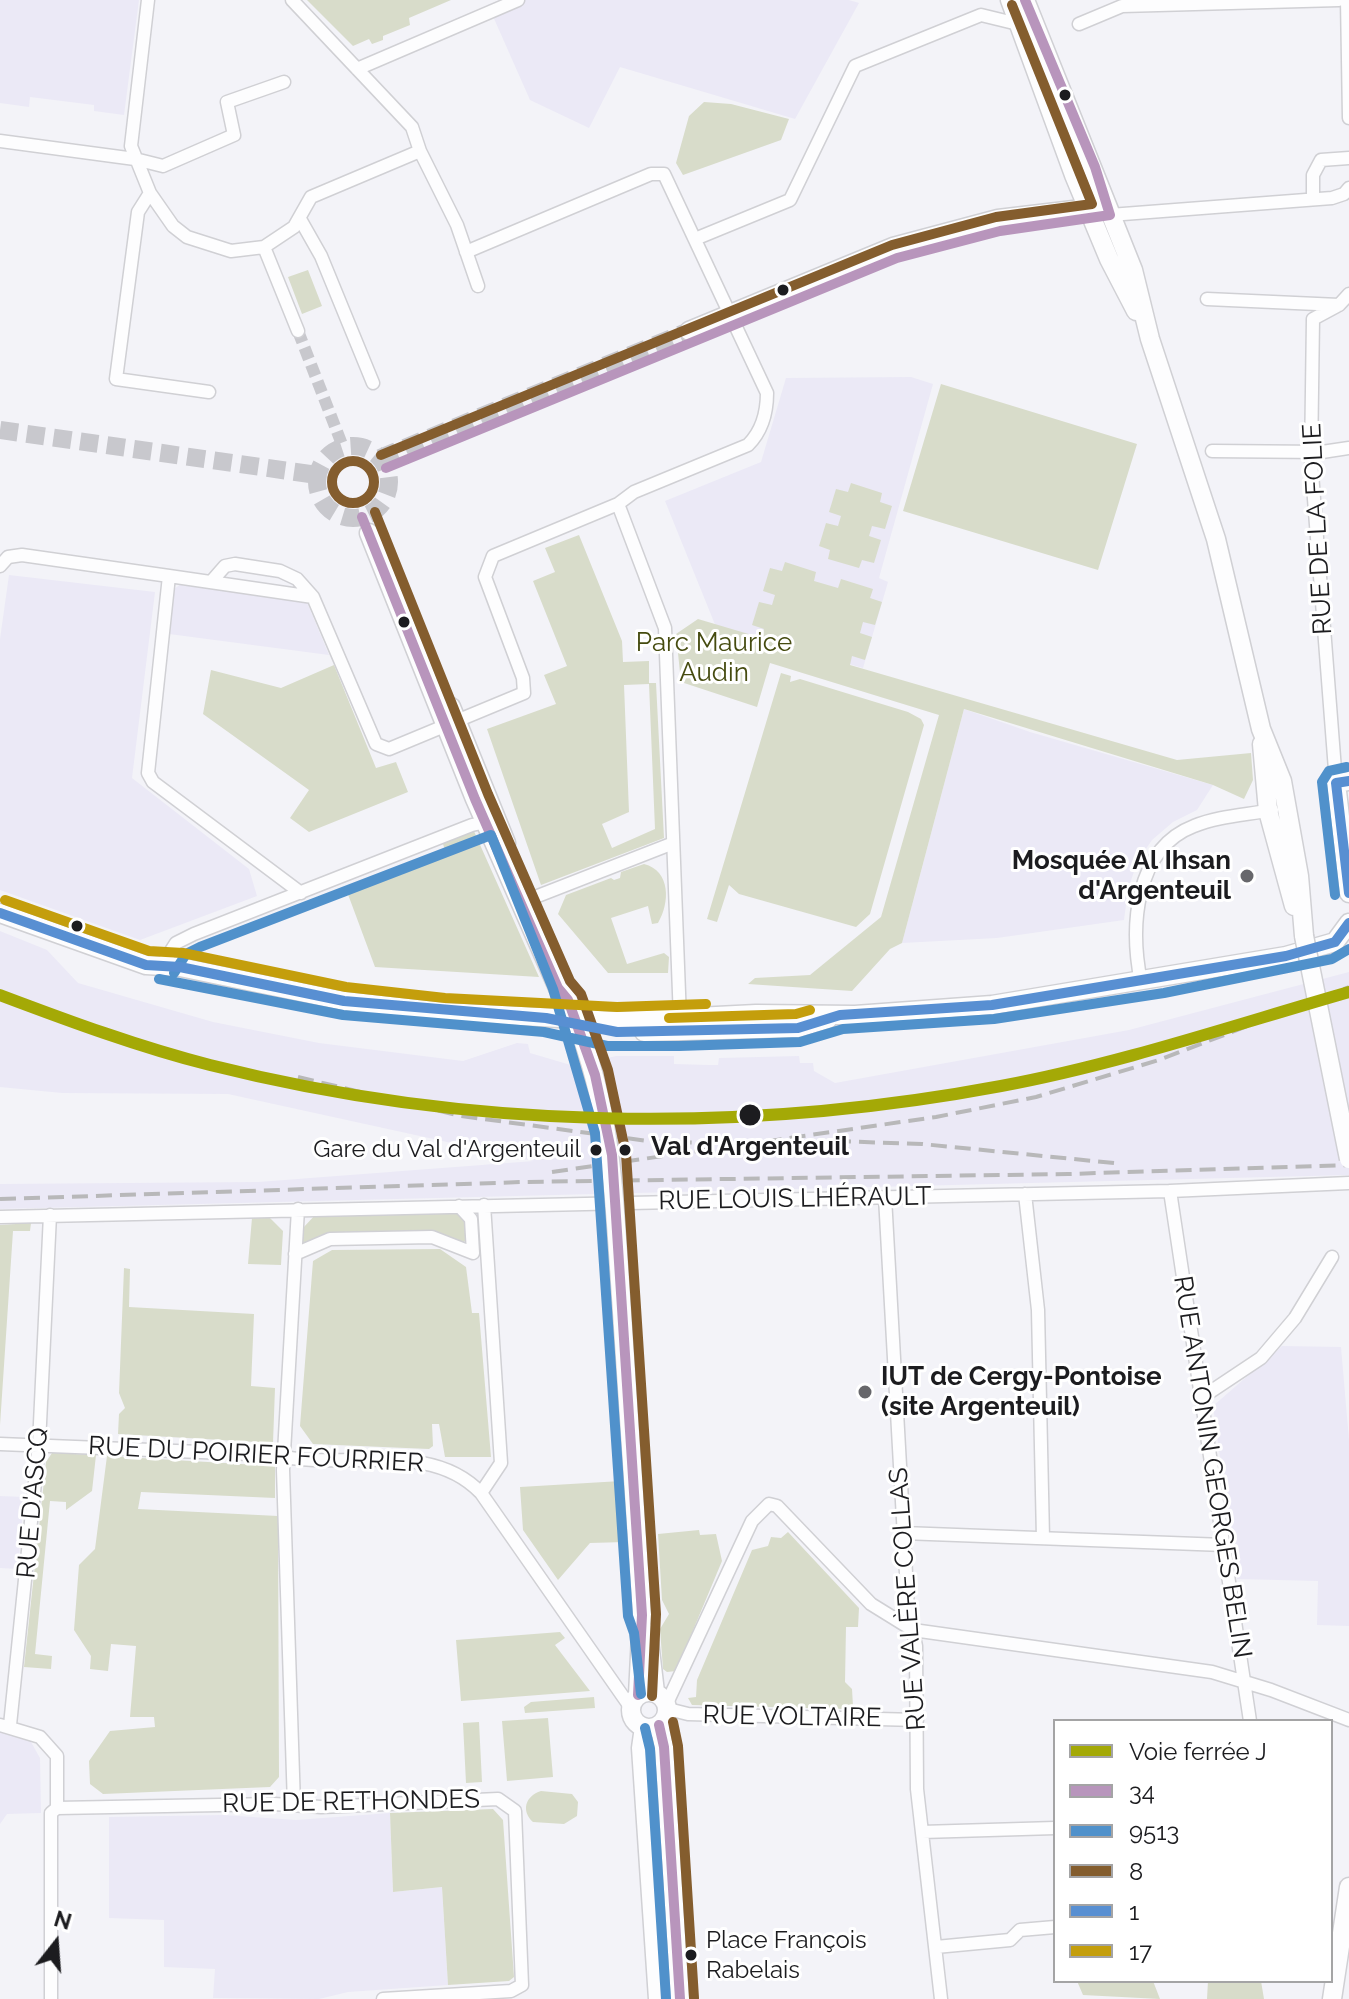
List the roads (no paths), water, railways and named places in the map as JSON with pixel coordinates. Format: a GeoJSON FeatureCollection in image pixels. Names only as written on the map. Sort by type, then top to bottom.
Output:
{"type":"FeatureCollection","features":[{"type":"Feature","properties":{"kind":"main road"},"geometry":{"type":"LineString","coordinates":[[1010,0],[1074,175],[1101,212]]}},
{"type":"Feature","properties":{"kind":"main road"},"geometry":{"type":"LineString","coordinates":[[1025,0],[1101,212],[1109,259],[1150,339],[1216,539],[1261,729],[1268,811],[1304,936]]}},
{"type":"Feature","properties":{"kind":"main road"},"geometry":{"type":"LineString","coordinates":[[691,336],[730,318],[941,245],[1101,212]]}},
{"type":"Feature","properties":{"kind":"main road"},"geometry":{"type":"LineString","coordinates":[[375,532],[452,724],[566,984],[568,1000],[595,1075],[609,1131],[642,1615],[652,1709],[664,1747],[680,1999]]}},
{"type":"Feature","properties":{"kind":"main road"},"geometry":{"type":"LineString","coordinates":[[1261,729],[1282,781],[1304,936],[1349,1159]]}},
{"type":"Feature","properties":{"kind":"main road"},"geometry":{"type":"LineString","coordinates":[[1342,782],[1340,832],[1347,839],[1349,893]]}},
{"type":"Feature","properties":{"kind":"main road"},"geometry":{"type":"LineString","coordinates":[[493,820],[558,988],[568,1000]]}},
{"type":"Feature","properties":{"kind":"main road"},"geometry":{"type":"LineString","coordinates":[[0,913],[146,965],[162,965],[344,1001],[546,1018],[840,1015],[992,1005],[1286,956],[1335,942],[1349,926]]}},
{"type":"Feature","properties":{"kind":"main road"},"geometry":{"type":"LineString","coordinates":[[546,1018],[609,1032],[679,1032],[798,1028],[840,1015]]}},
{"type":"Feature","properties":{"kind":"main road"},"geometry":{"type":"LineString","coordinates":[[652,1709],[641,1748],[658,1999]]}},
{"type":"Feature","properties":{"kind":"main road"},"geometry":{"type":"LineString","coordinates":[[1332,1999],[1349,1887]]}},
{"type":"Feature","properties":{"kind":"street"},"geometry":{"type":"LineString","coordinates":[[148,0],[131,136],[135,159],[150,193],[173,226],[187,237],[231,251],[264,247],[287,233],[300,219],[311,197],[420,151]]}},
{"type":"Feature","properties":{"kind":"street"},"geometry":{"type":"LineString","coordinates":[[292,0],[412,127],[420,151],[433,171],[478,286]]}},
{"type":"Feature","properties":{"kind":"street"},"geometry":{"type":"LineString","coordinates":[[357,69],[518,0]]}},
{"type":"Feature","properties":{"kind":"street"},"geometry":{"type":"LineString","coordinates":[[1079,24],[1121,3],[1339,0]]}},
{"type":"Feature","properties":{"kind":"street"},"geometry":{"type":"LineString","coordinates":[[1347,0],[1349,118]]}},
{"type":"Feature","properties":{"kind":"street"},"geometry":{"type":"LineString","coordinates":[[695,239],[790,200],[855,66],[981,15],[1018,24]]}},
{"type":"Feature","properties":{"kind":"street"},"geometry":{"type":"LineString","coordinates":[[0,141],[135,159],[163,166],[234,135],[227,102],[284,82]]}},
{"type":"Feature","properties":{"kind":"street"},"geometry":{"type":"LineString","coordinates":[[1313,199],[1313,175],[1321,160],[1349,158]]}},
{"type":"Feature","properties":{"kind":"street"},"geometry":{"type":"LineString","coordinates":[[211,582],[225,566],[235,564],[280,571],[297,579],[313,597],[376,744],[389,749],[524,693],[523,678],[485,577],[489,561],[497,554],[618,504],[634,492],[748,445],[754,439],[764,418],[767,393],[670,183],[658,172],[466,252]]}},
{"type":"Feature","properties":{"kind":"street"},"geometry":{"type":"LineString","coordinates":[[1101,212],[1313,199],[1344,194],[1349,188]]}},
{"type":"Feature","properties":{"kind":"street"},"geometry":{"type":"LineString","coordinates":[[150,193],[138,212],[116,379],[209,392]]}},
{"type":"Feature","properties":{"kind":"street"},"geometry":{"type":"LineString","coordinates":[[300,219],[321,256],[373,383]]}},
{"type":"Feature","properties":{"kind":"street"},"geometry":{"type":"LineString","coordinates":[[264,247],[298,331]]}},
{"type":"Feature","properties":{"kind":"street","name":"RUE DE LA FOLIE"},"geometry":{"type":"LineString","coordinates":[[1342,782],[1311,452],[1313,319],[1339,305],[1349,294]]}},
{"type":"Feature","properties":{"kind":"street"},"geometry":{"type":"LineString","coordinates":[[1207,299],[1339,305]]}},
{"type":"Feature","properties":{"kind":"street"},"geometry":{"type":"LineString","coordinates":[[1212,451],[1311,452],[1349,448]]}},
{"type":"Feature","properties":{"kind":"street"},"geometry":{"type":"LineString","coordinates":[[618,504],[665,628],[680,1019]]}},
{"type":"Feature","properties":{"kind":"street"},"geometry":{"type":"LineString","coordinates":[[0,566],[8,557],[22,555],[313,597]]}},
{"type":"Feature","properties":{"kind":"street"},"geometry":{"type":"LineString","coordinates":[[169,576],[148,773],[153,782],[301,893]]}},
{"type":"Feature","properties":{"kind":"street"},"geometry":{"type":"LineString","coordinates":[[1141,982],[1137,938],[1141,891],[1157,854],[1190,827],[1287,806]]}},
{"type":"Feature","properties":{"kind":"street"},"geometry":{"type":"LineString","coordinates":[[162,965],[176,943],[194,934],[493,820]]}},
{"type":"Feature","properties":{"kind":"street"},"geometry":{"type":"LineString","coordinates":[[530,899],[671,844]]}},
{"type":"Feature","properties":{"kind":"street","name":"RUE LOUIS LHÉRAULT"},"geometry":{"type":"LineString","coordinates":[[0,1217],[1170,1191],[1349,1183]]}},
{"type":"Feature","properties":{"kind":"street","name":"RUE ANTONIN GEORGES BELIN"},"geometry":{"type":"LineString","coordinates":[[1170,1191],[1245,1680],[1349,1720]]}},
{"type":"Feature","properties":{"kind":"street"},"geometry":{"type":"LineString","coordinates":[[1025,1194],[1038,1310],[1043,1538]]}},
{"type":"Feature","properties":{"kind":"street","name":"RUE VALÈRE COLLAS"},"geometry":{"type":"LineString","coordinates":[[885,1197],[908,1609],[916,1646],[917,1789],[941,1999]]}},
{"type":"Feature","properties":{"kind":"street"},"geometry":{"type":"LineString","coordinates":[[471,1219],[482,1205]]}},
{"type":"Feature","properties":{"kind":"street"},"geometry":{"type":"LineString","coordinates":[[481,1493],[501,1463],[482,1205]]}},
{"type":"Feature","properties":{"kind":"street"},"geometry":{"type":"LineString","coordinates":[[295,1254],[330,1239],[432,1237],[473,1253],[471,1219],[459,1206]]}},
{"type":"Feature","properties":{"kind":"street"},"geometry":{"type":"LineString","coordinates":[[294,1805],[284,1458],[298,1209]]}},
{"type":"Feature","properties":{"kind":"street","name":"RUE D'ASCQ"},"geometry":{"type":"LineString","coordinates":[[50,1215],[39,1444],[5,1725],[40,1737],[57,1756],[57,1808],[51,1813],[51,1999]]}},
{"type":"Feature","properties":{"kind":"street"},"geometry":{"type":"LineString","coordinates":[[1201,1398],[1261,1358],[1295,1318],[1332,1257]]}},
{"type":"Feature","properties":{"kind":"street","name":"RUE DU POIRIER FOURRIER"},"geometry":{"type":"LineString","coordinates":[[0,1444],[438,1465],[469,1481],[481,1493],[617,1694],[652,1709]]}},
{"type":"Feature","properties":{"kind":"street"},"geometry":{"type":"LineString","coordinates":[[652,1709],[752,1521],[764,1505],[777,1506],[871,1604],[913,1630],[1212,1672],[1245,1680],[1250,1719]]}},
{"type":"Feature","properties":{"kind":"street"},"geometry":{"type":"LineString","coordinates":[[903,1533],[1224,1545]]}},
{"type":"Feature","properties":{"kind":"street","name":"RUE VOLTAIRE"},"geometry":{"type":"LineString","coordinates":[[652,1709],[688,1714],[917,1720]]}},
{"type":"Feature","properties":{"kind":"street","name":"RUE DE RETHONDES"},"geometry":{"type":"LineString","coordinates":[[57,1808],[498,1799],[515,1811],[522,1985],[511,1991],[383,1999]]}},
{"type":"Feature","properties":{"kind":"street"},"geometry":{"type":"LineString","coordinates":[[922,1832],[1053,1828]]}},
{"type":"Feature","properties":{"kind":"street"},"geometry":{"type":"LineString","coordinates":[[936,1947],[1010,1940],[1020,1930],[1053,1927]]}},
{"type":"Feature","properties":{"kind":"tunnel"},"geometry":{"type":"LineString","coordinates":[[298,331],[343,447]]}},
{"type":"Feature","properties":{"kind":"tunnel"},"geometry":{"type":"LineString","coordinates":[[380,458],[689,331]]}},
{"type":"Feature","properties":{"kind":"tunnel"},"geometry":{"type":"LineString","coordinates":[[0,430],[317,475]]}},
{"type":"Feature","properties":{"kind":"tunnel"},"geometry":{"type":"LineString","coordinates":[[346,446],[360,446],[379,456],[389,475],[389,482],[389,489],[379,508],[360,518],[346,518],[327,508],[317,489],[317,475],[327,456],[346,446]]}},
{"type":"Feature","properties":{"kind":"railway"},"geometry":{"type":"LineString","coordinates":[[552,1172],[936,1117],[1036,1097],[1159,1060],[1349,987]]}},
{"type":"Feature","properties":{"kind":"railway"},"geometry":{"type":"LineString","coordinates":[[298,1077],[461,1116],[648,1141],[707,1143]]}},
{"type":"Feature","properties":{"kind":"railway"},"geometry":{"type":"LineString","coordinates":[[835,1141],[922,1144],[1114,1163]]}},
{"type":"Feature","properties":{"kind":"railway"},"geometry":{"type":"LineString","coordinates":[[785,1148],[849,1149]]}},
{"type":"Feature","properties":{"kind":"railway"},"geometry":{"type":"LineString","coordinates":[[0,1199],[523,1182],[1068,1174],[1349,1165]]}},
{"type":"Feature","properties":{"kind":"rail line","name":"J"},"geometry":{"type":"LineString","coordinates":[[0,995],[157,1050],[307,1087],[406,1103],[505,1113],[604,1118],[704,1118],[804,1113],[903,1102],[1001,1086],[1133,1055],[1349,992]]}},
{"type":"Feature","properties":{"kind":"place","name":"Mosquée Al Ihsan d'Argenteuil"},"geometry":{"type":"Point","coordinates":[1247,876]}},
{"type":"Feature","properties":{"kind":"place","name":"Val d'Argenteuil"},"geometry":{"type":"Point","coordinates":[750,1115]}},
{"type":"Feature","properties":{"kind":"place","name":"Gare du Val d'Argenteuil"},"geometry":{"type":"Point","coordinates":[596,1150]}},
{"type":"Feature","properties":{"kind":"place","name":"IUT de Cergy-Pontoise (site Argenteuil)"},"geometry":{"type":"Point","coordinates":[865,1392]}},
{"type":"Feature","properties":{"kind":"place","name":"Place François Rabelais"},"geometry":{"type":"Point","coordinates":[691,1955]}},
{"type":"Feature","properties":{"kind":"park label","name":"Parc Maurice Audin"},"geometry":{"type":"Point","coordinates":[714,658]}}]}
